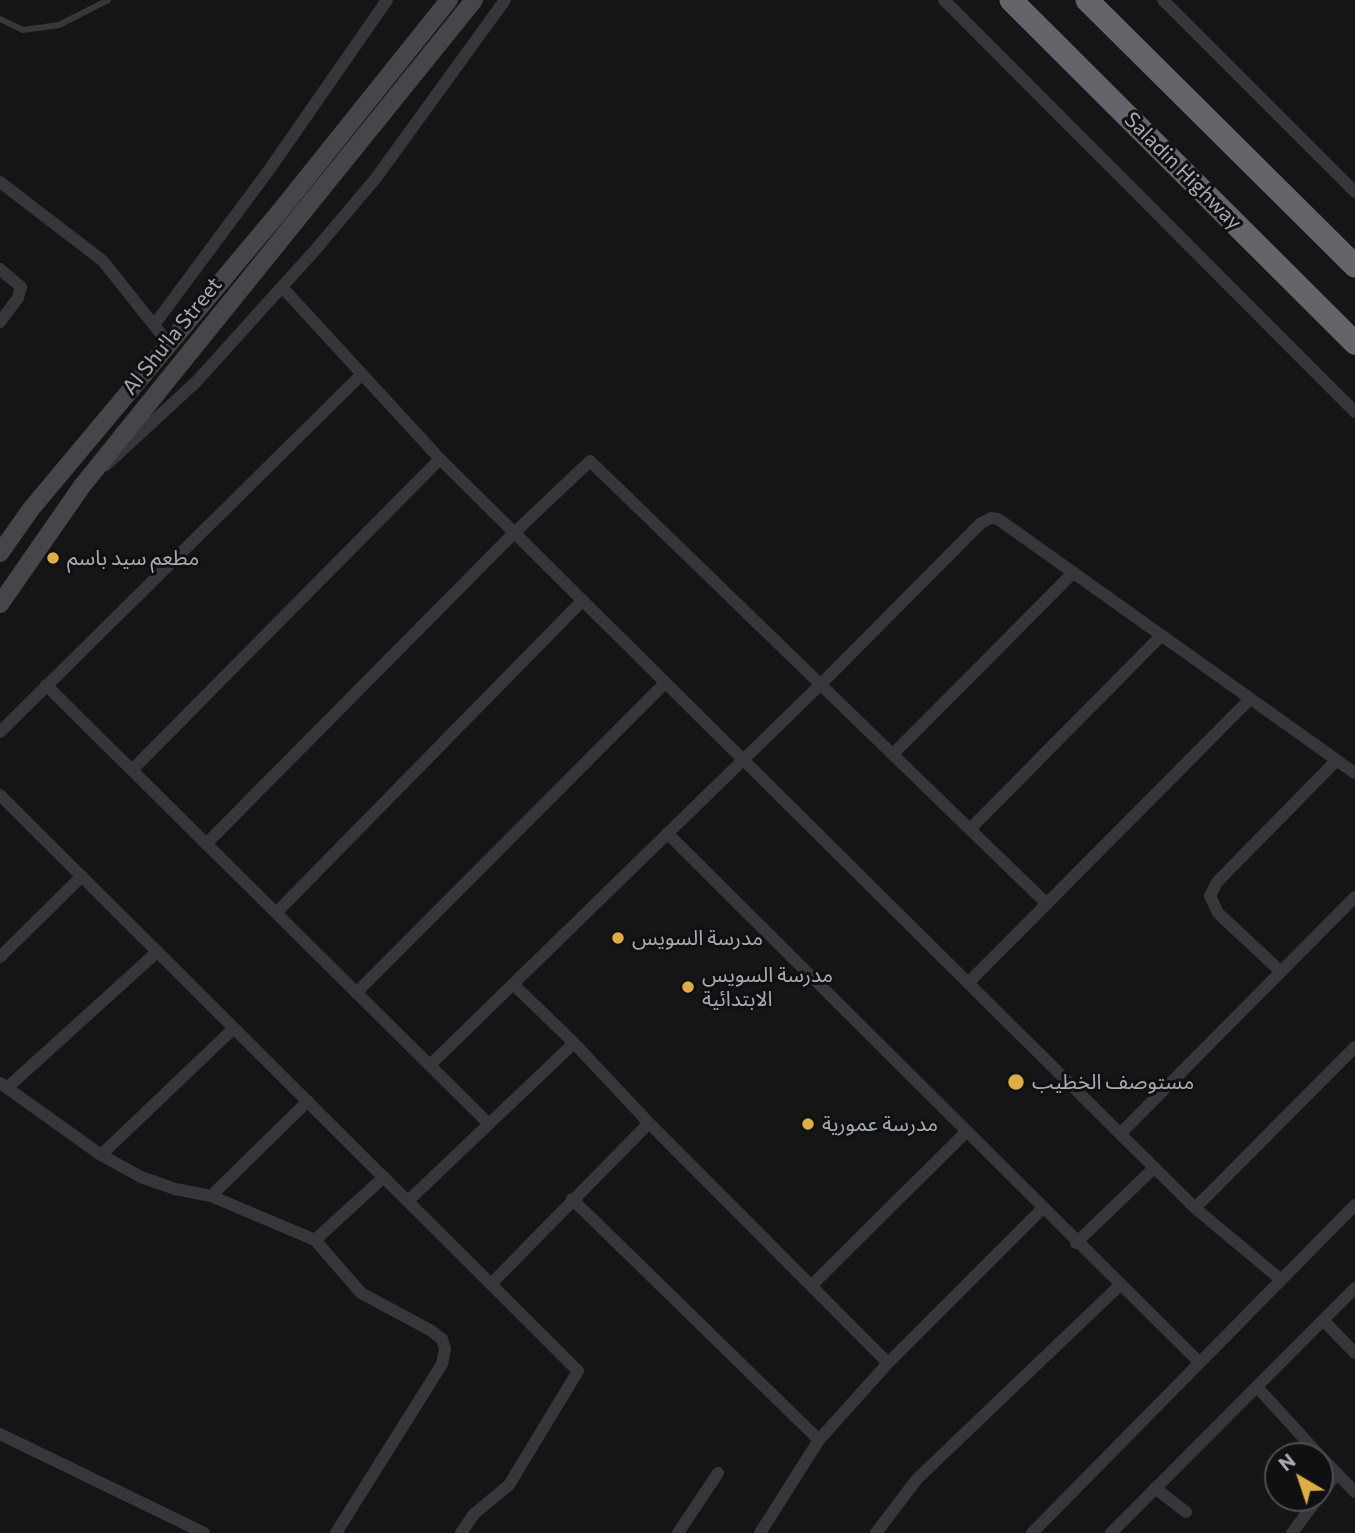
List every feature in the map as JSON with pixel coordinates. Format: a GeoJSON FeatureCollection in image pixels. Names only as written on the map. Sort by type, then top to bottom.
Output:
{"type":"FeatureCollection","features":[{"type":"Feature","properties":{"kind":"highway","name":"Saladin Highway"},"geometry":{"type":"LineString","coordinates":[[1011,0],[1355,343]]}},
{"type":"Feature","properties":{"kind":"highway"},"geometry":{"type":"LineString","coordinates":[[1087,0],[1355,266]]}},
{"type":"Feature","properties":{"kind":"main road","name":"Al Shu'la Street"},"geometry":{"type":"LineString","coordinates":[[0,553],[31,509],[449,0]]}},
{"type":"Feature","properties":{"kind":"main road","name":"Al Shu'la Street"},"geometry":{"type":"LineString","coordinates":[[0,604],[82,486],[474,0]]}},
{"type":"Feature","properties":{"kind":"street"},"geometry":{"type":"LineString","coordinates":[[82,486],[173,406],[282,287],[376,178],[505,0]]}},
{"type":"Feature","properties":{"kind":"street"},"geometry":{"type":"LineString","coordinates":[[944,0],[1355,412]]}},
{"type":"Feature","properties":{"kind":"street"},"geometry":{"type":"LineString","coordinates":[[1163,0],[1355,192]]}},
{"type":"Feature","properties":{"kind":"street"},"geometry":{"type":"LineString","coordinates":[[154,325],[269,170],[382,2]]}},
{"type":"Feature","properties":{"kind":"street"},"geometry":{"type":"LineString","coordinates":[[0,183],[103,261],[168,343]]}},
{"type":"Feature","properties":{"kind":"street"},"geometry":{"type":"LineString","coordinates":[[0,269],[21,288],[18,298],[0,322]]}},
{"type":"Feature","properties":{"kind":"street"},"geometry":{"type":"LineString","coordinates":[[282,287],[440,459],[582,601],[1195,1208],[1280,1279]]}},
{"type":"Feature","properties":{"kind":"street"},"geometry":{"type":"LineString","coordinates":[[0,732],[361,375]]}},
{"type":"Feature","properties":{"kind":"street"},"geometry":{"type":"LineString","coordinates":[[132,770],[440,459]]}},
{"type":"Feature","properties":{"kind":"street"},"geometry":{"type":"LineString","coordinates":[[206,844],[514,533],[590,461],[1047,904]]}},
{"type":"Feature","properties":{"kind":"street"},"geometry":{"type":"LineString","coordinates":[[430,1065],[821,684],[981,523],[991,518],[998,519],[1160,637],[1355,773]]}},
{"type":"Feature","properties":{"kind":"street"},"geometry":{"type":"LineString","coordinates":[[894,753],[1072,574]]}},
{"type":"Feature","properties":{"kind":"street"},"geometry":{"type":"LineString","coordinates":[[276,913],[582,601]]}},
{"type":"Feature","properties":{"kind":"street"},"geometry":{"type":"LineString","coordinates":[[970,829],[1160,637]]}},
{"type":"Feature","properties":{"kind":"street"},"geometry":{"type":"LineString","coordinates":[[356,992],[665,682]]}},
{"type":"Feature","properties":{"kind":"street"},"geometry":{"type":"LineString","coordinates":[[46,685],[489,1124]]}},
{"type":"Feature","properties":{"kind":"street"},"geometry":{"type":"LineString","coordinates":[[968,983],[1250,699]]}},
{"type":"Feature","properties":{"kind":"street"},"geometry":{"type":"LineString","coordinates":[[1279,970],[1217,914],[1210,896],[1216,882],[1337,760]]}},
{"type":"Feature","properties":{"kind":"street"},"geometry":{"type":"LineString","coordinates":[[2,801],[82,876],[578,1371],[509,1485],[474,1514],[461,1533]]}},
{"type":"Feature","properties":{"kind":"street"},"geometry":{"type":"LineString","coordinates":[[667,833],[1119,1286],[1199,1362]]}},
{"type":"Feature","properties":{"kind":"street"},"geometry":{"type":"LineString","coordinates":[[0,957],[82,876]]}},
{"type":"Feature","properties":{"kind":"street"},"geometry":{"type":"LineString","coordinates":[[1120,1134],[1279,970],[1355,897]]}},
{"type":"Feature","properties":{"kind":"street"},"geometry":{"type":"LineString","coordinates":[[157,952],[4,1085],[101,1155],[141,1177],[175,1189],[211,1196],[315,1240],[361,1293],[442,1339],[445,1349],[442,1364],[336,1533]]}},
{"type":"Feature","properties":{"kind":"street"},"geometry":{"type":"LineString","coordinates":[[513,984],[888,1363]]}},
{"type":"Feature","properties":{"kind":"street"},"geometry":{"type":"LineString","coordinates":[[101,1155],[234,1028]]}},
{"type":"Feature","properties":{"kind":"street"},"geometry":{"type":"LineString","coordinates":[[408,1201],[574,1043]]}},
{"type":"Feature","properties":{"kind":"street"},"geometry":{"type":"LineString","coordinates":[[1195,1208],[1355,1047]]}},
{"type":"Feature","properties":{"kind":"street"},"geometry":{"type":"LineString","coordinates":[[211,1196],[308,1101]]}},
{"type":"Feature","properties":{"kind":"street"},"geometry":{"type":"LineString","coordinates":[[491,1284],[649,1124]]}},
{"type":"Feature","properties":{"kind":"street"},"geometry":{"type":"LineString","coordinates":[[812,1285],[966,1132]]}},
{"type":"Feature","properties":{"kind":"street"},"geometry":{"type":"LineString","coordinates":[[1076,1243],[1154,1168]]}},
{"type":"Feature","properties":{"kind":"street"},"geometry":{"type":"LineString","coordinates":[[315,1240],[384,1177]]}},
{"type":"Feature","properties":{"kind":"street"},"geometry":{"type":"LineString","coordinates":[[572,1199],[819,1440]]}},
{"type":"Feature","properties":{"kind":"street"},"geometry":{"type":"LineString","coordinates":[[1032,1533],[1355,1205]]}},
{"type":"Feature","properties":{"kind":"street"},"geometry":{"type":"LineString","coordinates":[[760,1533],[819,1440],[888,1363],[1042,1209]]}},
{"type":"Feature","properties":{"kind":"street"},"geometry":{"type":"LineString","coordinates":[[876,1533],[917,1479],[1119,1286]]}},
{"type":"Feature","properties":{"kind":"street"},"geometry":{"type":"LineString","coordinates":[[1111,1533],[1355,1288]]}},
{"type":"Feature","properties":{"kind":"street"},"geometry":{"type":"LineString","coordinates":[[1324,1321],[1355,1353]]}},
{"type":"Feature","properties":{"kind":"street"},"geometry":{"type":"LineString","coordinates":[[1256,1387],[1307,1442]]}},
{"type":"Feature","properties":{"kind":"street"},"geometry":{"type":"LineString","coordinates":[[0,1434],[204,1533]]}},
{"type":"Feature","properties":{"kind":"street"},"geometry":{"type":"LineString","coordinates":[[1334,1472],[1355,1492]]}},
{"type":"Feature","properties":{"kind":"street"},"geometry":{"type":"LineString","coordinates":[[678,1533],[718,1473]]}},
{"type":"Feature","properties":{"kind":"street"},"geometry":{"type":"LineString","coordinates":[[1155,1489],[1186,1512]]}},
{"type":"Feature","properties":{"kind":"street"},"geometry":{"type":"LineString","coordinates":[[1292,1533],[1308,1512]]}},
{"type":"Feature","properties":{"kind":"lane"},"geometry":{"type":"LineString","coordinates":[[0,19],[23,30],[58,25],[108,0]]}},
{"type":"Feature","properties":{"kind":"place","name":"مطعم سيد باسم"},"geometry":{"type":"Point","coordinates":[53,558]}},
{"type":"Feature","properties":{"kind":"place","name":"مدرسة السويس"},"geometry":{"type":"Point","coordinates":[618,938]}},
{"type":"Feature","properties":{"kind":"place","name":"مدرسة السويس الابتدائية"},"geometry":{"type":"Point","coordinates":[688,987]}},
{"type":"Feature","properties":{"kind":"place","name":"مستوصف الخطيب"},"geometry":{"type":"Point","coordinates":[1016,1082]}},
{"type":"Feature","properties":{"kind":"place","name":"مدرسة عمورية"},"geometry":{"type":"Point","coordinates":[808,1124]}}]}
